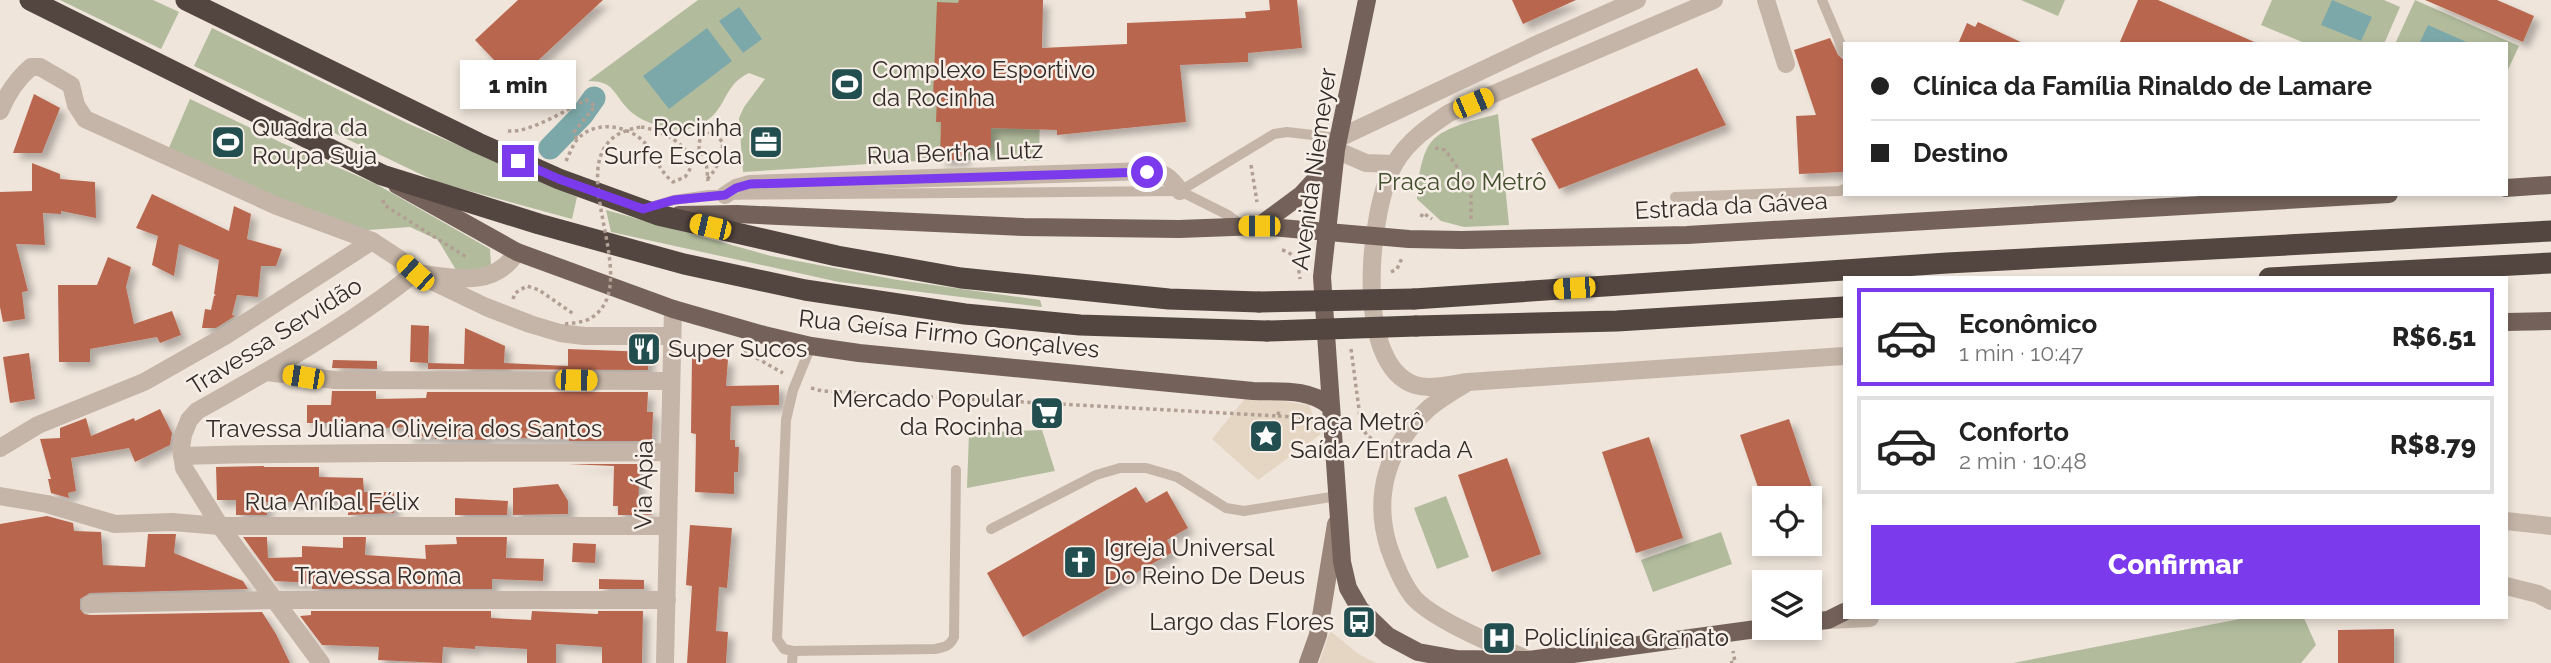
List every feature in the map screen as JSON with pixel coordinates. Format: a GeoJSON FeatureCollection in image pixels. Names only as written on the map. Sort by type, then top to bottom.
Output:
{"type":"FeatureCollection","features":[{"type":"Feature","properties":{"kind":"highway"},"geometry":{"type":"LineString","coordinates":[[30,0],[382,176],[684,264],[805,290],[952,312],[1080,326],[1267,331],[1616,321],[1843,307]]}},
{"type":"Feature","properties":{"kind":"highway"},"geometry":{"type":"LineString","coordinates":[[186,0],[478,143],[559,179],[651,212],[837,256],[961,278],[1169,299],[1259,302],[1414,299],[1947,263],[2551,231]]}},
{"type":"Feature","properties":{"kind":"highway"},"geometry":{"type":"LineString","coordinates":[[2307,276],[2551,263]]}},
{"type":"Feature","properties":{"kind":"main road","name":"Avenida Niemeyer"},"geometry":{"type":"LineString","coordinates":[[1367,0],[1337,148],[1322,277],[1342,562],[1348,588],[1360,609],[1388,636],[1418,652],[1457,659],[1522,662]]}},
{"type":"Feature","properties":{"kind":"main road"},"geometry":{"type":"LineString","coordinates":[[1251,226],[1301,195],[1337,148]]}},
{"type":"Feature","properties":{"kind":"main road","name":"Rua Geísa Firmo Gonçalves"},"geometry":{"type":"LineString","coordinates":[[382,176],[445,214],[517,252],[673,309],[811,346],[936,361],[1253,391],[1305,393],[1321,399],[1331,413]]}},
{"type":"Feature","properties":{"kind":"main road"},"geometry":{"type":"LineString","coordinates":[[2508,188],[2551,185]]}},
{"type":"Feature","properties":{"kind":"main road","name":"Estrada da Gávea"},"geometry":{"type":"LineString","coordinates":[[1327,230],[1409,239],[1462,240],[1687,234],[2206,199],[2316,196]]}},
{"type":"Feature","properties":{"kind":"main road"},"geometry":{"type":"LineString","coordinates":[[651,212],[1111,229],[1251,226],[1327,230]]}},
{"type":"Feature","properties":{"kind":"main road"},"geometry":{"type":"LineString","coordinates":[[2508,323],[2551,321]]}},
{"type":"Feature","properties":{"kind":"main road"},"geometry":{"type":"LineString","coordinates":[[1522,662],[1752,630]]}},
{"type":"Feature","properties":{"kind":"street"},"geometry":{"type":"LineString","coordinates":[[1337,148],[1540,43],[1637,0]]}},
{"type":"Feature","properties":{"kind":"street"},"geometry":{"type":"LineString","coordinates":[[1714,0],[1449,113],[1409,144],[1394,164],[1374,234],[1374,319],[1378,343],[1385,358],[1403,379],[1416,385],[1431,387],[1468,382],[1843,356]]}},
{"type":"Feature","properties":{"kind":"street"},"geometry":{"type":"LineString","coordinates":[[1766,0],[1786,64]]}},
{"type":"Feature","properties":{"kind":"street"},"geometry":{"type":"LineString","coordinates":[[0,111],[7,96],[26,71],[40,66],[71,85],[76,105],[85,119],[277,206],[372,241],[415,273],[486,307],[560,333],[609,338],[671,336]]}},
{"type":"Feature","properties":{"kind":"street"},"geometry":{"type":"LineString","coordinates":[[1337,148],[1366,163],[1394,164]]}},
{"type":"Feature","properties":{"kind":"street","name":"Rua Bertha Lutz"},"geometry":{"type":"LineString","coordinates":[[717,195],[750,184],[1147,172],[1159,172],[1169,176],[1180,191]]}},
{"type":"Feature","properties":{"kind":"street"},"geometry":{"type":"LineString","coordinates":[[0,448],[38,425],[144,382],[225,335],[372,241]]}},
{"type":"Feature","properties":{"kind":"street"},"geometry":{"type":"LineString","coordinates":[[415,273],[479,280],[509,265],[517,252]]}},
{"type":"Feature","properties":{"kind":"street","name":"Travessa Servidão"},"geometry":{"type":"LineString","coordinates":[[182,456],[183,435],[189,420],[197,411],[367,309],[415,273]]}},
{"type":"Feature","properties":{"kind":"street","name":"Via Ápia"},"geometry":{"type":"LineString","coordinates":[[665,663],[673,309]]}},
{"type":"Feature","properties":{"kind":"street"},"geometry":{"type":"LineString","coordinates":[[265,372],[335,380],[670,382]]}},
{"type":"Feature","properties":{"kind":"street"},"geometry":{"type":"LineString","coordinates":[[1468,382],[1421,416],[1395,452],[1382,487],[1382,527],[1394,563],[1415,600],[1522,662]]}},
{"type":"Feature","properties":{"kind":"street","name":"Travessa Juliana Oliveira dos Santos"},"geometry":{"type":"LineString","coordinates":[[182,456],[314,452],[669,452]]}},
{"type":"Feature","properties":{"kind":"street"},"geometry":{"type":"LineString","coordinates":[[182,456],[184,468],[192,484],[220,526],[321,663]]}},
{"type":"Feature","properties":{"kind":"street","name":"Rua Aníbal Félix"},"geometry":{"type":"LineString","coordinates":[[0,496],[47,504],[115,524],[172,522],[220,526],[668,526]]}},
{"type":"Feature","properties":{"kind":"street","name":"Avenida Niemeyer"},"geometry":{"type":"LineString","coordinates":[[1308,663],[1318,635],[1338,514]]}},
{"type":"Feature","properties":{"kind":"street"},"geometry":{"type":"LineString","coordinates":[[2508,522],[2551,526]]}},
{"type":"Feature","properties":{"kind":"street"},"geometry":{"type":"LineString","coordinates":[[2508,586],[2538,594],[2551,601]]}},
{"type":"Feature","properties":{"kind":"street","name":"Travessa Roma"},"geometry":{"type":"LineString","coordinates":[[90,604],[275,600],[667,600]]}},
{"type":"Feature","properties":{"kind":"lane"},"geometry":{"type":"LineString","coordinates":[[1822,0],[1843,50]]}},
{"type":"Feature","properties":{"kind":"lane"},"geometry":{"type":"LineString","coordinates":[[1180,191],[1248,149],[1280,133],[1337,148]]}},
{"type":"Feature","properties":{"kind":"lane"},"geometry":{"type":"LineString","coordinates":[[1675,197],[1843,190]]}},
{"type":"Feature","properties":{"kind":"lane"},"geometry":{"type":"LineString","coordinates":[[1180,191],[1251,226]]}},
{"type":"Feature","properties":{"kind":"lane"},"geometry":{"type":"LineString","coordinates":[[651,212],[674,200],[717,195]]}},
{"type":"Feature","properties":{"kind":"lane"},"geometry":{"type":"LineString","coordinates":[[811,346],[790,400],[783,440],[777,639],[784,649],[935,649],[951,643],[954,637],[956,470]]}},
{"type":"Feature","properties":{"kind":"lane"},"geometry":{"type":"LineString","coordinates":[[991,529],[1096,475],[1120,468],[1146,468],[1177,477],[1226,508],[1244,511],[1337,496]]}},
{"type":"Feature","properties":{"kind":"lane"},"geometry":{"type":"LineString","coordinates":[[792,663],[793,651]]}},
{"type":"Feature","properties":{"kind":"path"},"geometry":{"type":"LineString","coordinates":[[478,143],[488,130],[516,132],[586,100],[595,106],[574,132],[577,140]]}},
{"type":"Feature","properties":{"kind":"path"},"geometry":{"type":"LineString","coordinates":[[559,179],[577,140],[594,129],[612,126],[634,134],[645,143],[664,175],[685,186]]}},
{"type":"Feature","properties":{"kind":"path"},"geometry":{"type":"LineString","coordinates":[[565,324],[591,318],[608,297],[612,280],[598,176],[599,163],[613,136],[626,129],[640,127],[669,135],[689,156],[690,167],[685,177],[673,182]]}},
{"type":"Feature","properties":{"kind":"path"},"geometry":{"type":"LineString","coordinates":[[704,181],[710,177],[721,159],[723,143],[716,134],[710,133],[700,138],[699,148],[706,160],[707,172],[708,183],[717,195]]}},
{"type":"Feature","properties":{"kind":"path"},"geometry":{"type":"LineString","coordinates":[[1409,144],[1445,150],[1471,186],[1471,232]]}},
{"type":"Feature","properties":{"kind":"path"},"geometry":{"type":"LineString","coordinates":[[1248,149],[1257,203]]}},
{"type":"Feature","properties":{"kind":"path"},"geometry":{"type":"LineString","coordinates":[[1421,217],[1423,213],[1433,220]]}},
{"type":"Feature","properties":{"kind":"path"},"geometry":{"type":"LineString","coordinates":[[1391,272],[1396,269],[1406,249]]}},
{"type":"Feature","properties":{"kind":"path"},"geometry":{"type":"LineString","coordinates":[[1351,348],[1363,431],[1384,446]]}},
{"type":"Feature","properties":{"kind":"path"},"geometry":{"type":"LineString","coordinates":[[1278,416],[1331,413]]}},
{"type":"Feature","properties":{"kind":"path"},"geometry":{"type":"LineString","coordinates":[[1730,663],[1735,662],[1734,655]]}},
{"type":"Feature","properties":{"kind":"green space"},"geometry":{"type":"Polygon","coordinates":[[[60,0],[153,0],[179,12],[161,49],[60,0]]]}},
{"type":"Feature","properties":{"kind":"green space","name":"Complexo Esportivo da Rocinha"},"geometry":{"type":"Polygon","coordinates":[[[698,0],[1042,0],[1039,161],[933,160],[743,172],[739,118],[765,79],[749,73],[740,78],[708,120],[683,130],[647,122],[629,110],[608,86],[588,81],[698,0]]]}},
{"type":"Feature","properties":{"kind":"green space"},"geometry":{"type":"Polygon","coordinates":[[[2021,0],[2065,0],[2058,16],[2021,0]]]}},
{"type":"Feature","properties":{"kind":"green space"},"geometry":{"type":"Polygon","coordinates":[[[2272,0],[2384,0],[2400,7],[2385,42],[2302,42],[2261,25],[2272,0]]]}},
{"type":"Feature","properties":{"kind":"green space"},"geometry":{"type":"Polygon","coordinates":[[[2415,0],[2519,46],[2508,70],[2508,42],[2396,42],[2415,0]]]}},
{"type":"Feature","properties":{"kind":"green space"},"geometry":{"type":"Polygon","coordinates":[[[212,28],[407,123],[577,197],[572,219],[437,182],[194,66],[212,28]]]}},
{"type":"Feature","properties":{"kind":"green space"},"geometry":{"type":"Polygon","coordinates":[[[190,99],[376,184],[490,249],[491,265],[477,278],[456,270],[438,240],[410,227],[354,231],[168,150],[190,99]]]}},
{"type":"Feature","properties":{"kind":"green space","name":"Praça do Metrô"},"geometry":{"type":"Polygon","coordinates":[[[1498,114],[1509,225],[1464,227],[1441,221],[1417,199],[1420,169],[1428,146],[1445,131],[1498,114]]]}},
{"type":"Feature","properties":{"kind":"green space"},"geometry":{"type":"Polygon","coordinates":[[[606,210],[771,256],[898,280],[1040,300],[1042,307],[839,282],[611,232],[606,210]]]}},
{"type":"Feature","properties":{"kind":"green space"},"geometry":{"type":"Polygon","coordinates":[[[1042,430],[1055,471],[967,488],[969,433],[1042,430]]]}},
{"type":"Feature","properties":{"kind":"green space"},"geometry":{"type":"Polygon","coordinates":[[[1446,496],[1469,557],[1437,569],[1414,508],[1446,496]]]}},
{"type":"Feature","properties":{"kind":"green space"},"geometry":{"type":"Polygon","coordinates":[[[1721,532],[1732,564],[1653,592],[1641,560],[1721,532]]]}},
{"type":"Feature","properties":{"kind":"green space"},"geometry":{"type":"Polygon","coordinates":[[[2240,619],[2304,619],[2316,645],[2301,663],[2013,663],[2240,619]]]}},
{"type":"Feature","properties":{"kind":"shaded area","name":"Praça Metrô Saída/Entrada A"},"geometry":{"type":"Polygon","coordinates":[[[1247,396],[1309,405],[1321,434],[1258,480],[1212,439],[1247,396]]]}},
{"type":"Feature","properties":{"kind":"shaded area"},"geometry":{"type":"Polygon","coordinates":[[[1330,631],[1360,655],[1376,663],[1319,663],[1330,631]]]}},
{"type":"Feature","properties":{"kind":"water"},"geometry":{"type":"Polygon","coordinates":[[[2332,0],[2372,17],[2361,41],[2321,25],[2332,0]]]}},
{"type":"Feature","properties":{"kind":"water"},"geometry":{"type":"Polygon","coordinates":[[[739,7],[762,39],[743,53],[719,21],[739,7]]]}},
{"type":"Feature","properties":{"kind":"water"},"geometry":{"type":"Polygon","coordinates":[[[2428,25],[2466,42],[2420,42],[2428,25]]]}},
{"type":"Feature","properties":{"kind":"water"},"geometry":{"type":"Polygon","coordinates":[[[707,28],[732,61],[669,109],[643,76],[707,28]]]}},
{"type":"Feature","properties":{"kind":"building"},"geometry":{"type":"Polygon","coordinates":[[[518,0],[603,0],[515,82],[475,40],[518,0]]]}},
{"type":"Feature","properties":{"kind":"building"},"geometry":{"type":"Polygon","coordinates":[[[959,0],[1043,0],[1042,48],[1127,44],[1127,23],[1246,18],[1245,12],[1270,10],[1269,0],[1297,0],[1302,48],[1248,53],[1248,62],[1180,65],[1186,122],[1057,135],[1057,130],[991,128],[991,148],[965,147],[964,160],[940,160],[941,122],[936,122],[937,98],[933,98],[937,2],[958,3],[959,0]]]}},
{"type":"Feature","properties":{"kind":"building"},"geometry":{"type":"Polygon","coordinates":[[[1512,0],[1576,0],[1523,24],[1512,0]]]}},
{"type":"Feature","properties":{"kind":"building"},"geometry":{"type":"Polygon","coordinates":[[[2138,0],[2158,0],[2254,42],[2120,42],[2138,0]]]}},
{"type":"Feature","properties":{"kind":"building"},"geometry":{"type":"Polygon","coordinates":[[[2425,0],[2497,0],[2534,16],[2523,42],[2425,0]]]}},
{"type":"Feature","properties":{"kind":"building"},"geometry":{"type":"Polygon","coordinates":[[[1978,22],[2021,42],[1959,42],[1967,23],[1975,27],[1978,22]]]}},
{"type":"Feature","properties":{"kind":"building"},"geometry":{"type":"Polygon","coordinates":[[[1830,38],[1843,59],[1843,172],[1799,174],[1796,116],[1816,115],[1794,50],[1830,38]]]}},
{"type":"Feature","properties":{"kind":"building"},"geometry":{"type":"Polygon","coordinates":[[[1697,68],[1726,125],[1559,189],[1531,139],[1697,68]]]}},
{"type":"Feature","properties":{"kind":"building"},"geometry":{"type":"Polygon","coordinates":[[[34,94],[60,108],[42,153],[13,153],[34,94]]]}},
{"type":"Feature","properties":{"kind":"building"},"geometry":{"type":"Polygon","coordinates":[[[32,163],[60,174],[60,179],[95,182],[96,218],[61,211],[61,214],[43,213],[45,245],[16,244],[28,291],[22,292],[25,319],[3,322],[0,307],[0,192],[32,191],[32,163]]]}},
{"type":"Feature","properties":{"kind":"building"},"geometry":{"type":"Polygon","coordinates":[[[152,194],[229,231],[234,206],[251,214],[247,239],[282,249],[276,266],[261,266],[258,297],[237,295],[232,315],[235,316],[216,328],[202,328],[205,309],[211,310],[216,295],[219,260],[179,244],[174,276],[152,265],[158,236],[136,228],[152,194]]]}},
{"type":"Feature","properties":{"kind":"building"},"geometry":{"type":"Polygon","coordinates":[[[108,257],[131,267],[126,287],[134,324],[172,311],[181,335],[160,343],[157,337],[90,349],[90,362],[59,362],[58,285],[97,285],[108,257]]]}},
{"type":"Feature","properties":{"kind":"building"},"geometry":{"type":"Polygon","coordinates":[[[411,325],[429,326],[428,363],[410,362],[411,325]]]}},
{"type":"Feature","properties":{"kind":"building"},"geometry":{"type":"Polygon","coordinates":[[[465,328],[505,346],[504,363],[568,366],[568,349],[649,352],[648,370],[428,369],[428,363],[464,364],[465,328]]]}},
{"type":"Feature","properties":{"kind":"building"},"geometry":{"type":"Polygon","coordinates":[[[29,353],[35,399],[10,403],[3,357],[29,353]]]}},
{"type":"Feature","properties":{"kind":"building"},"geometry":{"type":"Polygon","coordinates":[[[692,356],[728,359],[726,386],[779,385],[779,405],[731,406],[730,440],[735,440],[735,447],[739,447],[738,472],[734,472],[734,494],[695,492],[696,434],[691,433],[692,356]]]}},
{"type":"Feature","properties":{"kind":"building"},"geometry":{"type":"Polygon","coordinates":[[[333,360],[377,361],[377,369],[332,368],[333,360]]]}},
{"type":"Feature","properties":{"kind":"building"},"geometry":{"type":"Polygon","coordinates":[[[332,391],[376,391],[376,399],[426,398],[427,392],[648,392],[647,412],[653,412],[652,441],[486,437],[486,440],[435,439],[435,436],[408,437],[408,427],[382,428],[382,423],[307,423],[307,405],[331,405],[332,391]]]}},
{"type":"Feature","properties":{"kind":"building"},"geometry":{"type":"Polygon","coordinates":[[[160,409],[172,433],[170,445],[135,462],[129,448],[71,458],[76,491],[68,493],[69,498],[51,493],[48,479],[51,479],[40,439],[60,438],[60,428],[86,418],[91,436],[160,409]]]}},
{"type":"Feature","properties":{"kind":"building"},"geometry":{"type":"Polygon","coordinates":[[[1789,419],[1812,486],[1758,486],[1740,435],[1789,419]]]}},
{"type":"Feature","properties":{"kind":"building"},"geometry":{"type":"Polygon","coordinates":[[[1649,437],[1683,538],[1636,553],[1602,452],[1649,437]]]}},
{"type":"Feature","properties":{"kind":"building"},"geometry":{"type":"Polygon","coordinates":[[[1507,458],[1541,554],[1492,572],[1458,475],[1507,458]]]}},
{"type":"Feature","properties":{"kind":"building"},"geometry":{"type":"Polygon","coordinates":[[[568,464],[640,464],[638,509],[653,510],[652,515],[618,515],[618,506],[613,506],[614,466],[568,464]]]}},
{"type":"Feature","properties":{"kind":"building"},"geometry":{"type":"Polygon","coordinates":[[[216,467],[319,467],[319,477],[363,478],[364,492],[394,492],[394,513],[348,515],[348,501],[266,502],[267,515],[236,515],[236,500],[217,500],[216,467]]]}},
{"type":"Feature","properties":{"kind":"building"},"geometry":{"type":"Polygon","coordinates":[[[558,484],[568,501],[568,514],[513,515],[513,488],[558,484]]]}},
{"type":"Feature","properties":{"kind":"building","name":"Igreja Universal Do Reino De Deus"},"geometry":{"type":"Polygon","coordinates":[[[1136,487],[1146,503],[1167,491],[1188,528],[1167,540],[1173,552],[1023,637],[987,573],[1136,487]]]}},
{"type":"Feature","properties":{"kind":"building"},"geometry":{"type":"Polygon","coordinates":[[[455,498],[508,501],[507,515],[455,515],[455,498]]]}},
{"type":"Feature","properties":{"kind":"building"},"geometry":{"type":"Polygon","coordinates":[[[47,516],[73,523],[74,531],[101,532],[103,565],[145,567],[148,534],[176,534],[174,553],[243,581],[248,589],[90,593],[80,599],[80,609],[84,614],[262,612],[290,663],[0,663],[0,524],[47,516]]]}},
{"type":"Feature","properties":{"kind":"building"},"geometry":{"type":"Polygon","coordinates":[[[690,525],[732,528],[727,588],[719,587],[716,631],[728,632],[726,663],[687,663],[692,586],[686,585],[690,525]]]}},
{"type":"Feature","properties":{"kind":"building"},"geometry":{"type":"Polygon","coordinates":[[[243,537],[267,537],[268,558],[302,557],[302,546],[343,548],[343,537],[366,537],[365,555],[426,559],[425,545],[457,544],[456,537],[507,537],[506,558],[544,559],[543,581],[492,579],[492,589],[312,589],[312,583],[275,581],[243,537]]]}},
{"type":"Feature","properties":{"kind":"building"},"geometry":{"type":"Polygon","coordinates":[[[573,543],[596,544],[595,563],[572,562],[573,543]]]}},
{"type":"Feature","properties":{"kind":"building"},"geometry":{"type":"Polygon","coordinates":[[[599,579],[644,580],[644,589],[599,589],[599,579]]]}},
{"type":"Feature","properties":{"kind":"building"},"geometry":{"type":"Polygon","coordinates":[[[311,611],[491,611],[491,618],[531,620],[532,611],[598,614],[598,611],[643,611],[642,663],[602,663],[602,647],[556,644],[556,663],[527,663],[527,649],[475,646],[475,649],[443,647],[442,663],[378,660],[379,647],[322,645],[300,616],[311,615],[311,611]]]}},
{"type":"Feature","properties":{"kind":"building"},"geometry":{"type":"Polygon","coordinates":[[[2394,629],[2394,663],[2338,663],[2338,630],[2394,629]]]}},
{"type":"Feature","properties":{"kind":"waterway"},"geometry":{"type":"LineString","coordinates":[[550,148],[582,115],[594,98]]}},
{"type":"Feature","properties":{"kind":"place","name":"Complexo Esportivo da Rocinha"},"geometry":{"type":"Point","coordinates":[847,84]}},
{"type":"Feature","properties":{"kind":"place","name":"Quadra da Roupa Suja"},"geometry":{"type":"Point","coordinates":[228,142]}},
{"type":"Feature","properties":{"kind":"place","name":"Rocinha Surfe Escola"},"geometry":{"type":"Point","coordinates":[766,142]}},
{"type":"Feature","properties":{"kind":"place","name":"Super Sucos"},"geometry":{"type":"Point","coordinates":[644,349]}},
{"type":"Feature","properties":{"kind":"place","name":"Mercado Popular da Rocinha"},"geometry":{"type":"Point","coordinates":[1047,413]}},
{"type":"Feature","properties":{"kind":"place","name":"Praça Metrô Saída/Entrada A"},"geometry":{"type":"Point","coordinates":[1266,436]}},
{"type":"Feature","properties":{"kind":"place","name":"Igreja Universal Do Reino De Deus"},"geometry":{"type":"Point","coordinates":[1080,562]}},
{"type":"Feature","properties":{"kind":"place","name":"Largo das Flores"},"geometry":{"type":"Point","coordinates":[1359,622]}},
{"type":"Feature","properties":{"kind":"place","name":"Policlínica Granato"},"geometry":{"type":"Point","coordinates":[1499,638]}},
{"type":"Feature","properties":{"kind":"route"},"geometry":{"type":"LineString","coordinates":[[518,161],[559,179],[643,209],[674,200],[725,195],[750,184],[1147,172]]}}]}
